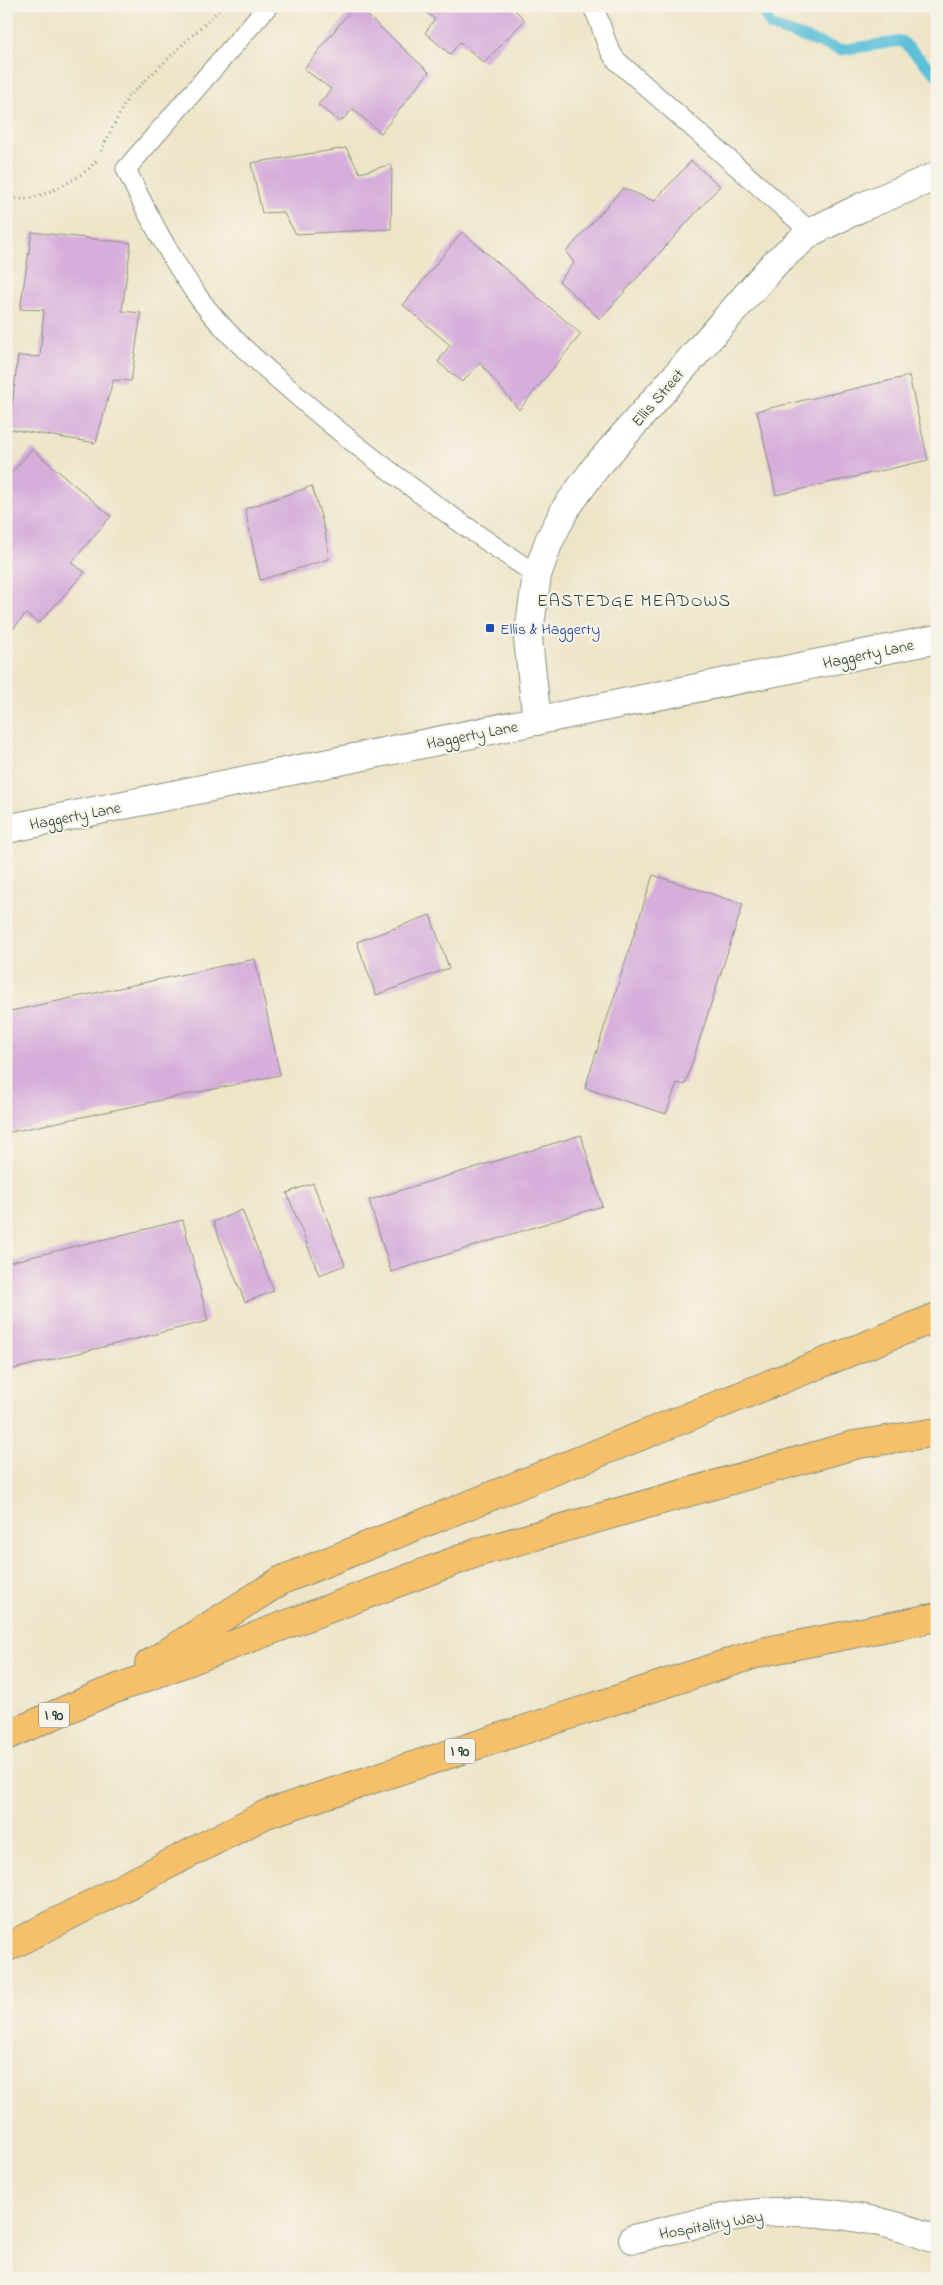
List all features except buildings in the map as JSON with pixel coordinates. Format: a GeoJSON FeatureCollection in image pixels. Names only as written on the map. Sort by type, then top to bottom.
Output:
{"type":"FeatureCollection","features":[{"type":"Feature","properties":{"kind":"highway"},"geometry":{"type":"LineString","coordinates":[[102,1694],[282,1580],[937,1317]]}},
{"type":"Feature","properties":{"kind":"highway","name":"I 90"},"geometry":{"type":"LineString","coordinates":[[6,1736],[102,1694],[479,1552],[854,1445],[937,1432]]}},
{"type":"Feature","properties":{"kind":"highway","name":"I 90"},"geometry":{"type":"LineString","coordinates":[[6,1948],[266,1814],[762,1652],[937,1617]]}},
{"type":"Feature","properties":{"kind":"street","name":"Ellis Street"},"geometry":{"type":"LineString","coordinates":[[537,721],[528,639],[536,575],[549,542],[566,508],[596,467],[775,263],[812,232],[864,206],[937,176]]}},
{"type":"Feature","properties":{"kind":"street","name":"Haggerty Lane"},"geometry":{"type":"LineString","coordinates":[[6,829],[937,639]]}},
{"type":"Feature","properties":{"kind":"street","name":"Hospitality Way"},"geometry":{"type":"LineString","coordinates":[[633,2239],[721,2218],[787,2212],[820,2213],[858,2218],[923,2234],[937,2240]]}},
{"type":"Feature","properties":{"kind":"lane"},"geometry":{"type":"LineString","coordinates":[[268,6],[126,169],[146,212],[174,261],[199,299],[233,338],[344,437],[438,508],[536,575]]}},
{"type":"Feature","properties":{"kind":"lane"},"geometry":{"type":"LineString","coordinates":[[592,6],[599,18],[607,46],[616,60],[812,232]]}},
{"type":"Feature","properties":{"kind":"path"},"geometry":{"type":"LineString","coordinates":[[6,196],[23,199],[54,190],[93,168],[128,97],[223,6]]}},
{"type":"Feature","properties":{"kind":"waterway"},"geometry":{"type":"LineString","coordinates":[[760,6],[771,26],[840,50],[902,41],[937,75]]}},
{"type":"Feature","properties":{"kind":"place","name":"Ellis & Haggerty"},"geometry":{"type":"Point","coordinates":[490,628]}},
{"type":"Feature","properties":{"kind":"district","name":"EASTEDGE MEADOWS"},"geometry":{"type":"Point","coordinates":[634,600]}}]}
